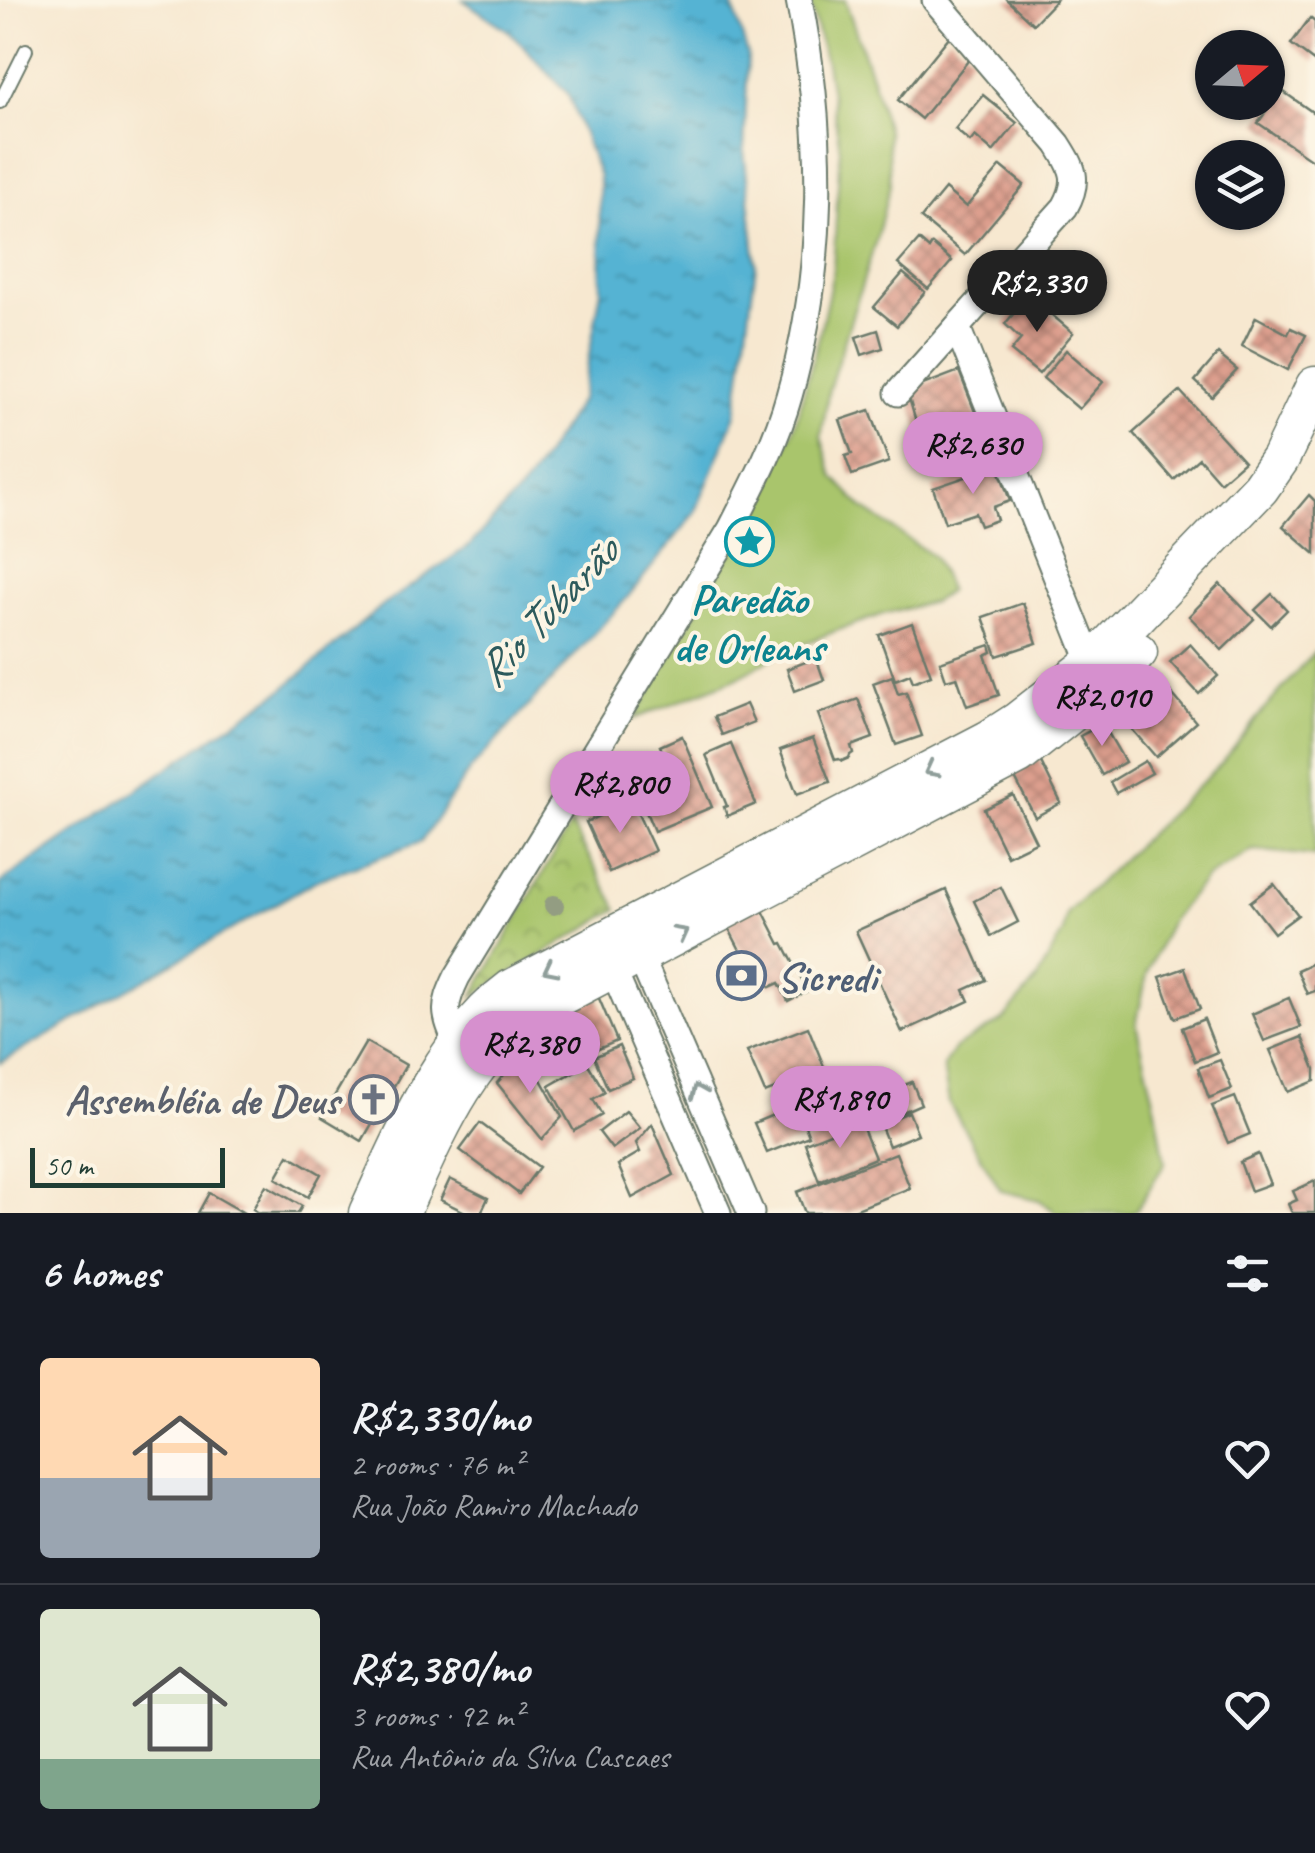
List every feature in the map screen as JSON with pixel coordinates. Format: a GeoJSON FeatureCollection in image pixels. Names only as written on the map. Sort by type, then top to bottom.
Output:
{"type":"FeatureCollection","features":[{"type":"Feature","properties":{"kind":"main road"},"geometry":{"type":"LineString","coordinates":[[1097,677],[1260,488],[1280,459],[1315,386]]}},
{"type":"Feature","properties":{"kind":"main road"},"geometry":{"type":"LineString","coordinates":[[400,1213],[438,1135],[480,1014],[511,989],[620,948],[1097,677],[1282,500],[1315,446]]}},
{"type":"Feature","properties":{"kind":"main road"},"geometry":{"type":"LineString","coordinates":[[368,1213],[412,1121],[468,1052]]}},
{"type":"Feature","properties":{"kind":"street"},"geometry":{"type":"LineString","coordinates":[[468,1052],[446,1017],[447,997],[731,530],[761,471],[788,400],[814,278],[818,206],[817,148],[799,0]]}},
{"type":"Feature","properties":{"kind":"street"},"geometry":{"type":"LineString","coordinates":[[898,393],[1065,207],[1074,192],[1074,175],[1058,144],[935,0]]}},
{"type":"Feature","properties":{"kind":"street"},"geometry":{"type":"LineString","coordinates":[[957,328],[1097,677]]}},
{"type":"Feature","properties":{"kind":"street"},"geometry":{"type":"LineString","coordinates":[[620,948],[718,1213]]}},
{"type":"Feature","properties":{"kind":"street"},"geometry":{"type":"LineString","coordinates":[[620,948],[750,1213]]}},
{"type":"Feature","properties":{"kind":"lane"},"geometry":{"type":"LineString","coordinates":[[0,102],[26,50]]}},
{"type":"Feature","properties":{"kind":"green space"},"geometry":{"type":"Polygon","coordinates":[[[809,0],[845,0],[887,131],[890,185],[829,389],[821,437],[833,476],[863,508],[934,557],[949,591],[933,602],[883,614],[783,652],[736,678],[634,719],[750,519],[793,431],[819,337],[833,273],[840,149],[826,63],[809,0]]]}},
{"type":"Feature","properties":{"kind":"green space"},"geometry":{"type":"Polygon","coordinates":[[[1315,651],[1315,856],[1253,850],[1206,878],[1171,920],[1148,970],[1136,1024],[1165,1163],[1137,1209],[1130,1213],[1057,1213],[1039,1200],[1001,1191],[949,1103],[943,1066],[955,1048],[1003,1020],[1037,979],[1063,932],[1067,913],[1222,763],[1315,651]]]}},
{"type":"Feature","properties":{"kind":"green space"},"geometry":{"type":"Polygon","coordinates":[[[571,824],[618,909],[473,996],[571,824]]]}},
{"type":"Feature","properties":{"kind":"water","name":"Rio Tubarão"},"geometry":{"type":"Polygon","coordinates":[[[463,0],[731,0],[748,55],[744,151],[756,264],[736,414],[695,513],[626,599],[470,770],[421,842],[317,880],[0,1063],[0,883],[282,690],[382,606],[470,545],[529,480],[581,399],[601,290],[599,176],[568,94],[510,32],[463,0]]]}},
{"type":"Feature","properties":{"kind":"building"},"geometry":{"type":"Polygon","coordinates":[[[1007,0],[1056,0],[1033,24],[1007,0]]]}},
{"type":"Feature","properties":{"kind":"building"},"geometry":{"type":"Polygon","coordinates":[[[1310,18],[1315,22],[1315,62],[1291,44],[1310,18]]]}},
{"type":"Feature","properties":{"kind":"building"},"geometry":{"type":"Polygon","coordinates":[[[949,37],[972,56],[921,119],[898,100],[949,37]]]}},
{"type":"Feature","properties":{"kind":"building"},"geometry":{"type":"Polygon","coordinates":[[[1285,93],[1315,114],[1315,162],[1285,140],[1258,123],[1285,120],[1285,93]]]}},
{"type":"Feature","properties":{"kind":"building"},"geometry":{"type":"Polygon","coordinates":[[[983,95],[1017,123],[993,152],[975,136],[970,142],[955,129],[983,95]]]}},
{"type":"Feature","properties":{"kind":"building"},"geometry":{"type":"Polygon","coordinates":[[[1001,166],[1024,185],[965,255],[921,218],[945,189],[966,207],[1001,166]]]}},
{"type":"Feature","properties":{"kind":"building"},"geometry":{"type":"Polygon","coordinates":[[[919,240],[929,249],[932,244],[952,261],[928,289],[898,264],[919,240]]]}},
{"type":"Feature","properties":{"kind":"building"},"geometry":{"type":"Polygon","coordinates":[[[903,273],[925,292],[897,326],[874,307],[903,273]]]}},
{"type":"Feature","properties":{"kind":"building"},"geometry":{"type":"Polygon","coordinates":[[[1025,300],[1034,308],[1038,303],[1073,333],[1039,374],[1011,351],[1021,339],[1005,324],[1025,300]]]}},
{"type":"Feature","properties":{"kind":"building"},"geometry":{"type":"Polygon","coordinates":[[[1256,317],[1288,334],[1291,328],[1306,335],[1288,370],[1242,346],[1256,317]]]}},
{"type":"Feature","properties":{"kind":"building"},"geometry":{"type":"Polygon","coordinates":[[[878,330],[883,348],[862,355],[856,337],[878,330]]]}},
{"type":"Feature","properties":{"kind":"building"},"geometry":{"type":"Polygon","coordinates":[[[1066,350],[1103,382],[1079,409],[1043,378],[1066,350]]]}},
{"type":"Feature","properties":{"kind":"building"},"geometry":{"type":"Polygon","coordinates":[[[1218,354],[1237,370],[1212,397],[1195,381],[1218,354]]]}},
{"type":"Feature","properties":{"kind":"building"},"geometry":{"type":"Polygon","coordinates":[[[959,371],[986,440],[929,467],[907,391],[959,371]]]}},
{"type":"Feature","properties":{"kind":"building"},"geometry":{"type":"Polygon","coordinates":[[[1180,391],[1244,461],[1220,482],[1199,458],[1174,480],[1133,433],[1180,391]]]}},
{"type":"Feature","properties":{"kind":"building"},"geometry":{"type":"Polygon","coordinates":[[[870,410],[889,462],[852,475],[845,456],[852,454],[840,420],[870,410]]]}},
{"type":"Feature","properties":{"kind":"building"},"geometry":{"type":"Polygon","coordinates":[[[998,466],[1010,501],[993,507],[997,520],[980,526],[975,513],[945,523],[933,488],[998,466]]]}},
{"type":"Feature","properties":{"kind":"building"},"geometry":{"type":"Polygon","coordinates":[[[1309,495],[1315,501],[1315,554],[1283,526],[1309,495]]]}},
{"type":"Feature","properties":{"kind":"building"},"geometry":{"type":"Polygon","coordinates":[[[1220,584],[1254,619],[1222,650],[1189,616],[1220,584]]]}},
{"type":"Feature","properties":{"kind":"building"},"geometry":{"type":"Polygon","coordinates":[[[1272,594],[1287,610],[1271,626],[1255,610],[1272,594]]]}},
{"type":"Feature","properties":{"kind":"building"},"geometry":{"type":"Polygon","coordinates":[[[1023,603],[1037,643],[997,656],[983,617],[1023,603]]]}},
{"type":"Feature","properties":{"kind":"building"},"geometry":{"type":"Polygon","coordinates":[[[912,623],[931,675],[913,682],[910,674],[895,680],[879,635],[912,623]]]}},
{"type":"Feature","properties":{"kind":"building"},"geometry":{"type":"Polygon","coordinates":[[[1190,644],[1218,676],[1199,694],[1170,662],[1190,644]]]}},
{"type":"Feature","properties":{"kind":"building"},"geometry":{"type":"Polygon","coordinates":[[[990,645],[992,652],[985,655],[999,695],[967,706],[957,677],[946,680],[940,662],[990,645]]]}},
{"type":"Feature","properties":{"kind":"building"},"geometry":{"type":"Polygon","coordinates":[[[816,658],[824,680],[795,691],[787,669],[816,658]]]}},
{"type":"Feature","properties":{"kind":"building"},"geometry":{"type":"Polygon","coordinates":[[[892,676],[898,694],[906,692],[922,736],[896,745],[873,683],[892,676]]]}},
{"type":"Feature","properties":{"kind":"building"},"geometry":{"type":"Polygon","coordinates":[[[1157,676],[1196,722],[1156,757],[1116,711],[1157,676]]]}},
{"type":"Feature","properties":{"kind":"building"},"geometry":{"type":"Polygon","coordinates":[[[858,699],[873,738],[851,746],[853,753],[849,758],[835,760],[818,714],[858,699]]]}},
{"type":"Feature","properties":{"kind":"building"},"geometry":{"type":"Polygon","coordinates":[[[746,704],[754,722],[722,735],[714,717],[746,704]]]}},
{"type":"Feature","properties":{"kind":"building"},"geometry":{"type":"Polygon","coordinates":[[[1103,724],[1125,762],[1102,775],[1080,736],[1103,724]]]}},
{"type":"Feature","properties":{"kind":"building"},"geometry":{"type":"Polygon","coordinates":[[[682,736],[712,807],[654,831],[639,795],[675,780],[660,746],[682,736]]]}},
{"type":"Feature","properties":{"kind":"building"},"geometry":{"type":"Polygon","coordinates":[[[813,738],[830,782],[797,794],[780,750],[813,738]]]}},
{"type":"Feature","properties":{"kind":"building"},"geometry":{"type":"Polygon","coordinates":[[[731,744],[756,804],[727,816],[727,806],[706,755],[731,744]]]}},
{"type":"Feature","properties":{"kind":"building"},"geometry":{"type":"Polygon","coordinates":[[[1039,758],[1061,803],[1035,817],[1012,772],[1039,758]]]}},
{"type":"Feature","properties":{"kind":"building"},"geometry":{"type":"Polygon","coordinates":[[[1145,761],[1152,773],[1116,793],[1110,782],[1145,761]]]}},
{"type":"Feature","properties":{"kind":"building"},"geometry":{"type":"Polygon","coordinates":[[[1013,795],[1036,842],[1007,856],[984,809],[1013,795]]]}},
{"type":"Feature","properties":{"kind":"building"},"geometry":{"type":"Polygon","coordinates":[[[632,801],[655,851],[609,872],[586,822],[632,801]]]}},
{"type":"Feature","properties":{"kind":"building"},"geometry":{"type":"Polygon","coordinates":[[[1274,884],[1298,915],[1274,933],[1250,902],[1274,884]]]}},
{"type":"Feature","properties":{"kind":"building"},"geometry":{"type":"Polygon","coordinates":[[[1001,887],[1018,922],[991,936],[974,901],[1001,887]]]}},
{"type":"Feature","properties":{"kind":"building"},"geometry":{"type":"Polygon","coordinates":[[[946,890],[986,980],[964,990],[969,1001],[902,1032],[856,931],[946,890]]]}},
{"type":"Feature","properties":{"kind":"building"},"geometry":{"type":"Polygon","coordinates":[[[759,903],[808,991],[788,1001],[779,983],[770,987],[765,977],[756,981],[725,921],[759,903]]]}},
{"type":"Feature","properties":{"kind":"building"},"geometry":{"type":"Polygon","coordinates":[[[1315,962],[1315,991],[1307,994],[1297,970],[1315,962]]]}},
{"type":"Feature","properties":{"kind":"building"},"geometry":{"type":"Polygon","coordinates":[[[1185,968],[1200,1009],[1175,1018],[1160,977],[1185,968]]]}},
{"type":"Feature","properties":{"kind":"building"},"geometry":{"type":"Polygon","coordinates":[[[598,996],[617,1041],[582,1056],[563,1012],[598,996]]]}},
{"type":"Feature","properties":{"kind":"building"},"geometry":{"type":"Polygon","coordinates":[[[1289,998],[1301,1027],[1264,1041],[1252,1014],[1289,998]]]}},
{"type":"Feature","properties":{"kind":"building"},"geometry":{"type":"Polygon","coordinates":[[[1204,1019],[1217,1052],[1195,1061],[1182,1028],[1204,1019]]]}},
{"type":"Feature","properties":{"kind":"building"},"geometry":{"type":"Polygon","coordinates":[[[808,1027],[825,1069],[765,1093],[747,1051],[808,1027]]]}},
{"type":"Feature","properties":{"kind":"building"},"geometry":{"type":"Polygon","coordinates":[[[1302,1037],[1315,1069],[1315,1081],[1288,1092],[1270,1050],[1302,1037]]]}},
{"type":"Feature","properties":{"kind":"building"},"geometry":{"type":"Polygon","coordinates":[[[366,1042],[406,1065],[362,1141],[322,1117],[366,1042]]]}},
{"type":"Feature","properties":{"kind":"building"},"geometry":{"type":"Polygon","coordinates":[[[619,1046],[633,1078],[608,1089],[594,1057],[619,1046]]]}},
{"type":"Feature","properties":{"kind":"building"},"geometry":{"type":"Polygon","coordinates":[[[525,1051],[562,1117],[542,1139],[497,1083],[525,1051]]]}},
{"type":"Feature","properties":{"kind":"building"},"geometry":{"type":"Polygon","coordinates":[[[1220,1060],[1232,1089],[1209,1098],[1198,1068],[1220,1060]]]}},
{"type":"Feature","properties":{"kind":"building"},"geometry":{"type":"Polygon","coordinates":[[[588,1064],[605,1092],[593,1099],[602,1115],[574,1131],[549,1086],[588,1064]]]}},
{"type":"Feature","properties":{"kind":"building"},"geometry":{"type":"Polygon","coordinates":[[[912,1082],[921,1104],[880,1122],[870,1099],[912,1082]]]}},
{"type":"Feature","properties":{"kind":"building"},"geometry":{"type":"Polygon","coordinates":[[[1235,1097],[1250,1134],[1228,1143],[1212,1106],[1235,1097]]]}},
{"type":"Feature","properties":{"kind":"building"},"geometry":{"type":"Polygon","coordinates":[[[797,1105],[809,1136],[767,1153],[754,1123],[797,1105]]]}},
{"type":"Feature","properties":{"kind":"building"},"geometry":{"type":"Polygon","coordinates":[[[626,1111],[640,1128],[612,1149],[599,1132],[626,1111]]]}},
{"type":"Feature","properties":{"kind":"building"},"geometry":{"type":"Polygon","coordinates":[[[909,1112],[918,1134],[889,1146],[880,1124],[909,1112]]]}},
{"type":"Feature","properties":{"kind":"building"},"geometry":{"type":"Polygon","coordinates":[[[860,1121],[875,1158],[819,1181],[805,1143],[860,1121]]]}},
{"type":"Feature","properties":{"kind":"building"},"geometry":{"type":"Polygon","coordinates":[[[480,1123],[539,1167],[519,1194],[460,1150],[480,1123]]]}},
{"type":"Feature","properties":{"kind":"building"},"geometry":{"type":"Polygon","coordinates":[[[652,1124],[674,1175],[632,1198],[618,1165],[640,1152],[636,1143],[652,1124]]]}},
{"type":"Feature","properties":{"kind":"building"},"geometry":{"type":"Polygon","coordinates":[[[896,1153],[910,1188],[847,1213],[805,1213],[797,1192],[896,1153]]]}},
{"type":"Feature","properties":{"kind":"building"},"geometry":{"type":"Polygon","coordinates":[[[1258,1154],[1270,1184],[1251,1191],[1240,1162],[1258,1154]]]}},
{"type":"Feature","properties":{"kind":"building"},"geometry":{"type":"Polygon","coordinates":[[[289,1155],[321,1174],[308,1197],[276,1178],[289,1155]]]}},
{"type":"Feature","properties":{"kind":"building"},"geometry":{"type":"Polygon","coordinates":[[[450,1179],[488,1198],[481,1213],[467,1213],[440,1200],[450,1179]]]}},
{"type":"Feature","properties":{"kind":"building"},"geometry":{"type":"Polygon","coordinates":[[[1315,1181],[1315,1213],[1292,1213],[1288,1204],[1297,1200],[1293,1191],[1315,1181]]]}},
{"type":"Feature","properties":{"kind":"building"},"geometry":{"type":"Polygon","coordinates":[[[266,1185],[302,1206],[298,1213],[259,1213],[253,1209],[266,1185]]]}},
{"type":"Feature","properties":{"kind":"building"},"geometry":{"type":"Polygon","coordinates":[[[209,1193],[244,1213],[198,1213],[209,1193]]]}},
{"type":"Feature","properties":{"kind":"place","name":"Paredão de Orleans"},"geometry":{"type":"Point","coordinates":[749,542]}},
{"type":"Feature","properties":{"kind":"place","name":"Sicredi"},"geometry":{"type":"Point","coordinates":[742,976]}},
{"type":"Feature","properties":{"kind":"place","name":"Assembléia de Deus"},"geometry":{"type":"Point","coordinates":[374,1099]}}]}
